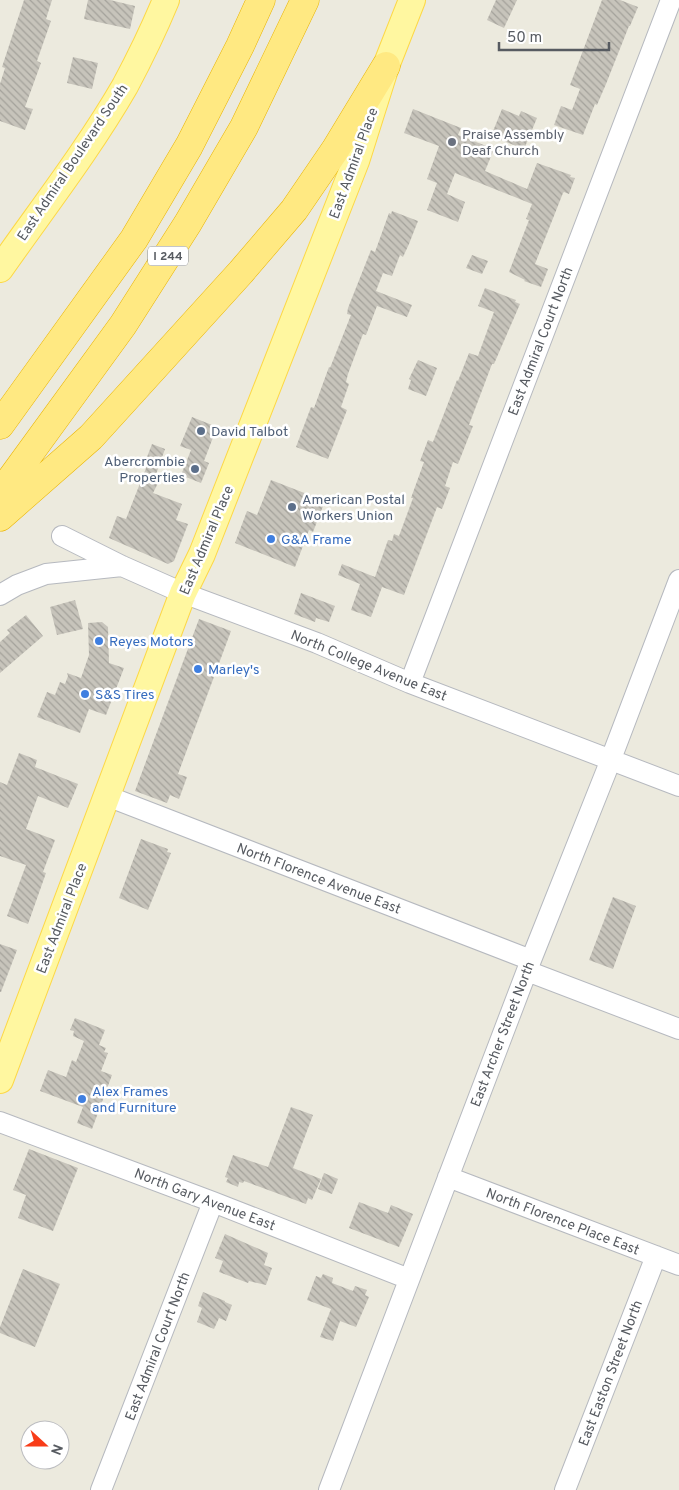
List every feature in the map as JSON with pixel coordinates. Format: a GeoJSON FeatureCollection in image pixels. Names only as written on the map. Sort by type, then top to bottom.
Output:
{"type":"FeatureCollection","features":[{"type":"Feature","properties":{"kind":"highway","name":"I 244"},"geometry":{"type":"LineString","coordinates":[[0,425],[134,239],[189,146],[240,46],[261,0]]}},
{"type":"Feature","properties":{"kind":"highway","name":"I 244"},"geometry":{"type":"LineString","coordinates":[[0,494],[123,325],[188,224],[244,127],[305,0]]}},
{"type":"Feature","properties":{"kind":"highway"},"geometry":{"type":"LineString","coordinates":[[0,517],[91,437],[241,272],[288,217],[336,150],[386,66]]}},
{"type":"Feature","properties":{"kind":"main road","name":"East Admiral Boulevard South"},"geometry":{"type":"LineString","coordinates":[[0,269],[99,127],[148,42],[166,0]]}},
{"type":"Feature","properties":{"kind":"main road","name":"East Admiral Place"},"geometry":{"type":"LineString","coordinates":[[0,1080],[183,593],[202,554],[348,182],[386,66],[412,0]]}},
{"type":"Feature","properties":{"kind":"street","name":"East Admiral Court North"},"geometry":{"type":"LineString","coordinates":[[410,683],[671,0]]}},
{"type":"Feature","properties":{"kind":"street","name":"North College Avenue East"},"geometry":{"type":"LineString","coordinates":[[62,536],[122,566],[183,593],[317,643],[410,683],[679,786]]}},
{"type":"Feature","properties":{"kind":"street"},"geometry":{"type":"LineString","coordinates":[[0,595],[17,585],[46,574],[122,566]]}},
{"type":"Feature","properties":{"kind":"street","name":"East Archer Street North"},"geometry":{"type":"LineString","coordinates":[[329,1490],[679,580]]}},
{"type":"Feature","properties":{"kind":"street","name":"North Florence Avenue East"},"geometry":{"type":"LineString","coordinates":[[106,796],[529,966],[679,1029]]}},
{"type":"Feature","properties":{"kind":"street","name":"North Gary Avenue East"},"geometry":{"type":"LineString","coordinates":[[0,1122],[213,1202],[409,1279]]}},
{"type":"Feature","properties":{"kind":"street","name":"North Florence Place East"},"geometry":{"type":"LineString","coordinates":[[448,1177],[679,1265]]}},
{"type":"Feature","properties":{"kind":"street","name":"East Admiral Court North"},"geometry":{"type":"LineString","coordinates":[[101,1490],[213,1202]]}},
{"type":"Feature","properties":{"kind":"street","name":"East Easton Street North"},"geometry":{"type":"LineString","coordinates":[[565,1490],[656,1256]]}},
{"type":"Feature","properties":{"kind":"building"},"geometry":{"type":"Polygon","coordinates":[[[24,0],[52,0],[46,19],[51,21],[37,61],[41,63],[25,107],[33,109],[25,130],[0,121],[0,84],[5,68],[2,67],[24,0]]]}},
{"type":"Feature","properties":{"kind":"building"},"geometry":{"type":"Polygon","coordinates":[[[88,0],[110,0],[135,6],[130,29],[84,19],[88,0]]]}},
{"type":"Feature","properties":{"kind":"building"},"geometry":{"type":"Polygon","coordinates":[[[496,0],[517,0],[504,28],[487,20],[496,0]]]}},
{"type":"Feature","properties":{"kind":"building"},"geometry":{"type":"Polygon","coordinates":[[[602,0],[620,0],[638,7],[583,135],[554,125],[561,106],[572,110],[580,89],[570,85],[602,0]]]}},
{"type":"Feature","properties":{"kind":"building"},"geometry":{"type":"Polygon","coordinates":[[[73,57],[98,63],[92,89],[67,83],[73,57]]]}},
{"type":"Feature","properties":{"kind":"building"},"geometry":{"type":"Polygon","coordinates":[[[413,109],[461,128],[458,135],[494,149],[485,171],[527,189],[537,163],[575,178],[569,194],[563,193],[535,264],[548,269],[541,287],[524,281],[509,272],[529,220],[526,219],[532,204],[455,173],[447,194],[465,202],[458,222],[427,210],[437,183],[427,179],[439,146],[404,133],[413,109]]]}},
{"type":"Feature","properties":{"kind":"building"},"geometry":{"type":"Polygon","coordinates":[[[502,109],[519,116],[521,111],[537,118],[524,149],[491,136],[502,109]]]}},
{"type":"Feature","properties":{"kind":"building"},"geometry":{"type":"Polygon","coordinates":[[[392,211],[418,221],[403,257],[400,255],[392,276],[383,273],[376,291],[412,305],[407,317],[377,306],[366,335],[363,334],[348,374],[346,382],[349,384],[341,407],[347,410],[328,459],[296,447],[311,407],[314,408],[351,315],[347,314],[348,308],[371,250],[375,252],[389,213],[391,214],[392,211]]]}},
{"type":"Feature","properties":{"kind":"building"},"geometry":{"type":"Polygon","coordinates":[[[472,255],[488,261],[482,274],[466,268],[472,255]]]}},
{"type":"Feature","properties":{"kind":"building"},"geometry":{"type":"Polygon","coordinates":[[[485,288],[516,300],[515,302],[520,304],[494,364],[492,364],[469,425],[473,426],[458,464],[453,462],[445,486],[450,488],[442,509],[437,507],[404,595],[382,587],[371,617],[351,610],[360,584],[338,575],[342,564],[375,577],[388,540],[392,541],[394,534],[399,536],[424,462],[420,461],[428,440],[433,442],[469,353],[478,356],[494,312],[478,306],[485,288]]]}},
{"type":"Feature","properties":{"kind":"building"},"geometry":{"type":"Polygon","coordinates":[[[418,360],[437,368],[426,396],[408,389],[411,380],[409,379],[418,360]]]}},
{"type":"Feature","properties":{"kind":"building"},"geometry":{"type":"Polygon","coordinates":[[[192,417],[217,427],[204,461],[209,463],[201,483],[181,475],[191,450],[180,446],[192,417]]]}},
{"type":"Feature","properties":{"kind":"building"},"geometry":{"type":"Polygon","coordinates":[[[152,444],[165,449],[155,477],[160,479],[153,493],[182,504],[176,520],[188,524],[174,561],[168,564],[109,538],[117,516],[126,519],[150,458],[147,457],[152,444]]]}},
{"type":"Feature","properties":{"kind":"building"},"geometry":{"type":"Polygon","coordinates":[[[271,480],[325,501],[313,532],[309,530],[295,567],[235,543],[247,511],[257,515],[271,480]]]}},
{"type":"Feature","properties":{"kind":"building"},"geometry":{"type":"Polygon","coordinates":[[[301,593],[335,606],[329,622],[316,618],[315,622],[294,614],[301,593]]]}},
{"type":"Feature","properties":{"kind":"building"},"geometry":{"type":"Polygon","coordinates":[[[75,600],[83,629],[57,635],[50,607],[75,600]]]}},
{"type":"Feature","properties":{"kind":"building"},"geometry":{"type":"Polygon","coordinates":[[[26,615],[43,636],[0,673],[0,642],[10,633],[7,630],[26,615]]]}},
{"type":"Feature","properties":{"kind":"building"},"geometry":{"type":"Polygon","coordinates":[[[199,619],[231,631],[178,774],[187,777],[179,799],[170,795],[167,803],[135,791],[199,619]]]}},
{"type":"Feature","properties":{"kind":"building","name":"S&S Tires"},"geometry":{"type":"Polygon","coordinates":[[[102,622],[108,627],[109,663],[124,668],[106,715],[89,709],[80,733],[37,717],[47,692],[55,695],[60,682],[65,684],[68,676],[67,673],[81,678],[89,655],[88,623],[102,622]]]}},
{"type":"Feature","properties":{"kind":"building"},"geometry":{"type":"Polygon","coordinates":[[[19,753],[37,760],[35,767],[78,784],[68,808],[38,796],[26,829],[55,840],[43,872],[46,873],[28,924],[7,916],[26,865],[0,856],[0,782],[7,785],[19,753]]]}},
{"type":"Feature","properties":{"kind":"building"},"geometry":{"type":"Polygon","coordinates":[[[141,839],[168,849],[167,852],[171,853],[148,910],[119,898],[141,839]]]}},
{"type":"Feature","properties":{"kind":"building"},"geometry":{"type":"Polygon","coordinates":[[[613,897],[636,906],[613,969],[589,960],[613,897]]]}},
{"type":"Feature","properties":{"kind":"building"},"geometry":{"type":"Polygon","coordinates":[[[0,944],[17,950],[1,992],[0,992],[0,944]]]}},
{"type":"Feature","properties":{"kind":"building","name":"Alex Frames and Furniture"},"geometry":{"type":"Polygon","coordinates":[[[75,1018],[105,1030],[99,1045],[106,1048],[104,1052],[108,1053],[101,1071],[112,1075],[92,1129],[77,1123],[83,1107],[40,1091],[48,1070],[66,1077],[72,1060],[76,1062],[84,1041],[73,1036],[74,1031],[70,1030],[75,1018]]]}},
{"type":"Feature","properties":{"kind":"building"},"geometry":{"type":"Polygon","coordinates":[[[291,1107],[313,1115],[293,1168],[321,1179],[312,1200],[308,1198],[306,1204],[244,1181],[243,1183],[239,1182],[238,1187],[226,1182],[228,1178],[225,1177],[233,1155],[268,1167],[291,1107]]]}},
{"type":"Feature","properties":{"kind":"building"},"geometry":{"type":"Polygon","coordinates":[[[29,1149],[78,1168],[53,1231],[18,1218],[26,1195],[13,1190],[29,1149]]]}},
{"type":"Feature","properties":{"kind":"building"},"geometry":{"type":"Polygon","coordinates":[[[324,1173],[338,1179],[332,1194],[318,1189],[324,1173]]]}},
{"type":"Feature","properties":{"kind":"building"},"geometry":{"type":"Polygon","coordinates":[[[359,1202],[388,1213],[391,1205],[413,1214],[399,1247],[349,1228],[359,1202]]]}},
{"type":"Feature","properties":{"kind":"building"},"geometry":{"type":"Polygon","coordinates":[[[225,1234],[268,1253],[264,1265],[272,1268],[266,1285],[249,1281],[248,1283],[219,1272],[223,1261],[215,1258],[225,1234]]]}},
{"type":"Feature","properties":{"kind":"building"},"geometry":{"type":"Polygon","coordinates":[[[23,1269],[60,1284],[35,1347],[0,1333],[0,1327],[23,1269]]]}},
{"type":"Feature","properties":{"kind":"building"},"geometry":{"type":"Polygon","coordinates":[[[323,1274],[333,1278],[332,1283],[353,1291],[355,1286],[367,1290],[365,1295],[369,1297],[356,1327],[340,1321],[333,1341],[320,1337],[331,1309],[307,1300],[316,1276],[321,1278],[323,1274]]]}},
{"type":"Feature","properties":{"kind":"building"},"geometry":{"type":"Polygon","coordinates":[[[203,1292],[232,1305],[226,1321],[219,1318],[214,1329],[197,1322],[202,1308],[198,1306],[203,1292]]]}},
{"type":"Feature","properties":{"kind":"place","name":"Praise Assembly Deaf Church"},"geometry":{"type":"Point","coordinates":[452,142]}},
{"type":"Feature","properties":{"kind":"place","name":"David Talbot"},"geometry":{"type":"Point","coordinates":[201,431]}},
{"type":"Feature","properties":{"kind":"place","name":"Abercrombie Properties"},"geometry":{"type":"Point","coordinates":[195,469]}},
{"type":"Feature","properties":{"kind":"place","name":"American Postal Workers Union"},"geometry":{"type":"Point","coordinates":[292,507]}},
{"type":"Feature","properties":{"kind":"place","name":"G&A Frame"},"geometry":{"type":"Point","coordinates":[271,539]}},
{"type":"Feature","properties":{"kind":"place","name":"Reyes Motors"},"geometry":{"type":"Point","coordinates":[99,641]}},
{"type":"Feature","properties":{"kind":"place","name":"Marley's"},"geometry":{"type":"Point","coordinates":[198,669]}},
{"type":"Feature","properties":{"kind":"place","name":"S&S Tires"},"geometry":{"type":"Point","coordinates":[85,694]}},
{"type":"Feature","properties":{"kind":"place","name":"Alex Frames and Furniture"},"geometry":{"type":"Point","coordinates":[82,1099]}}]}
